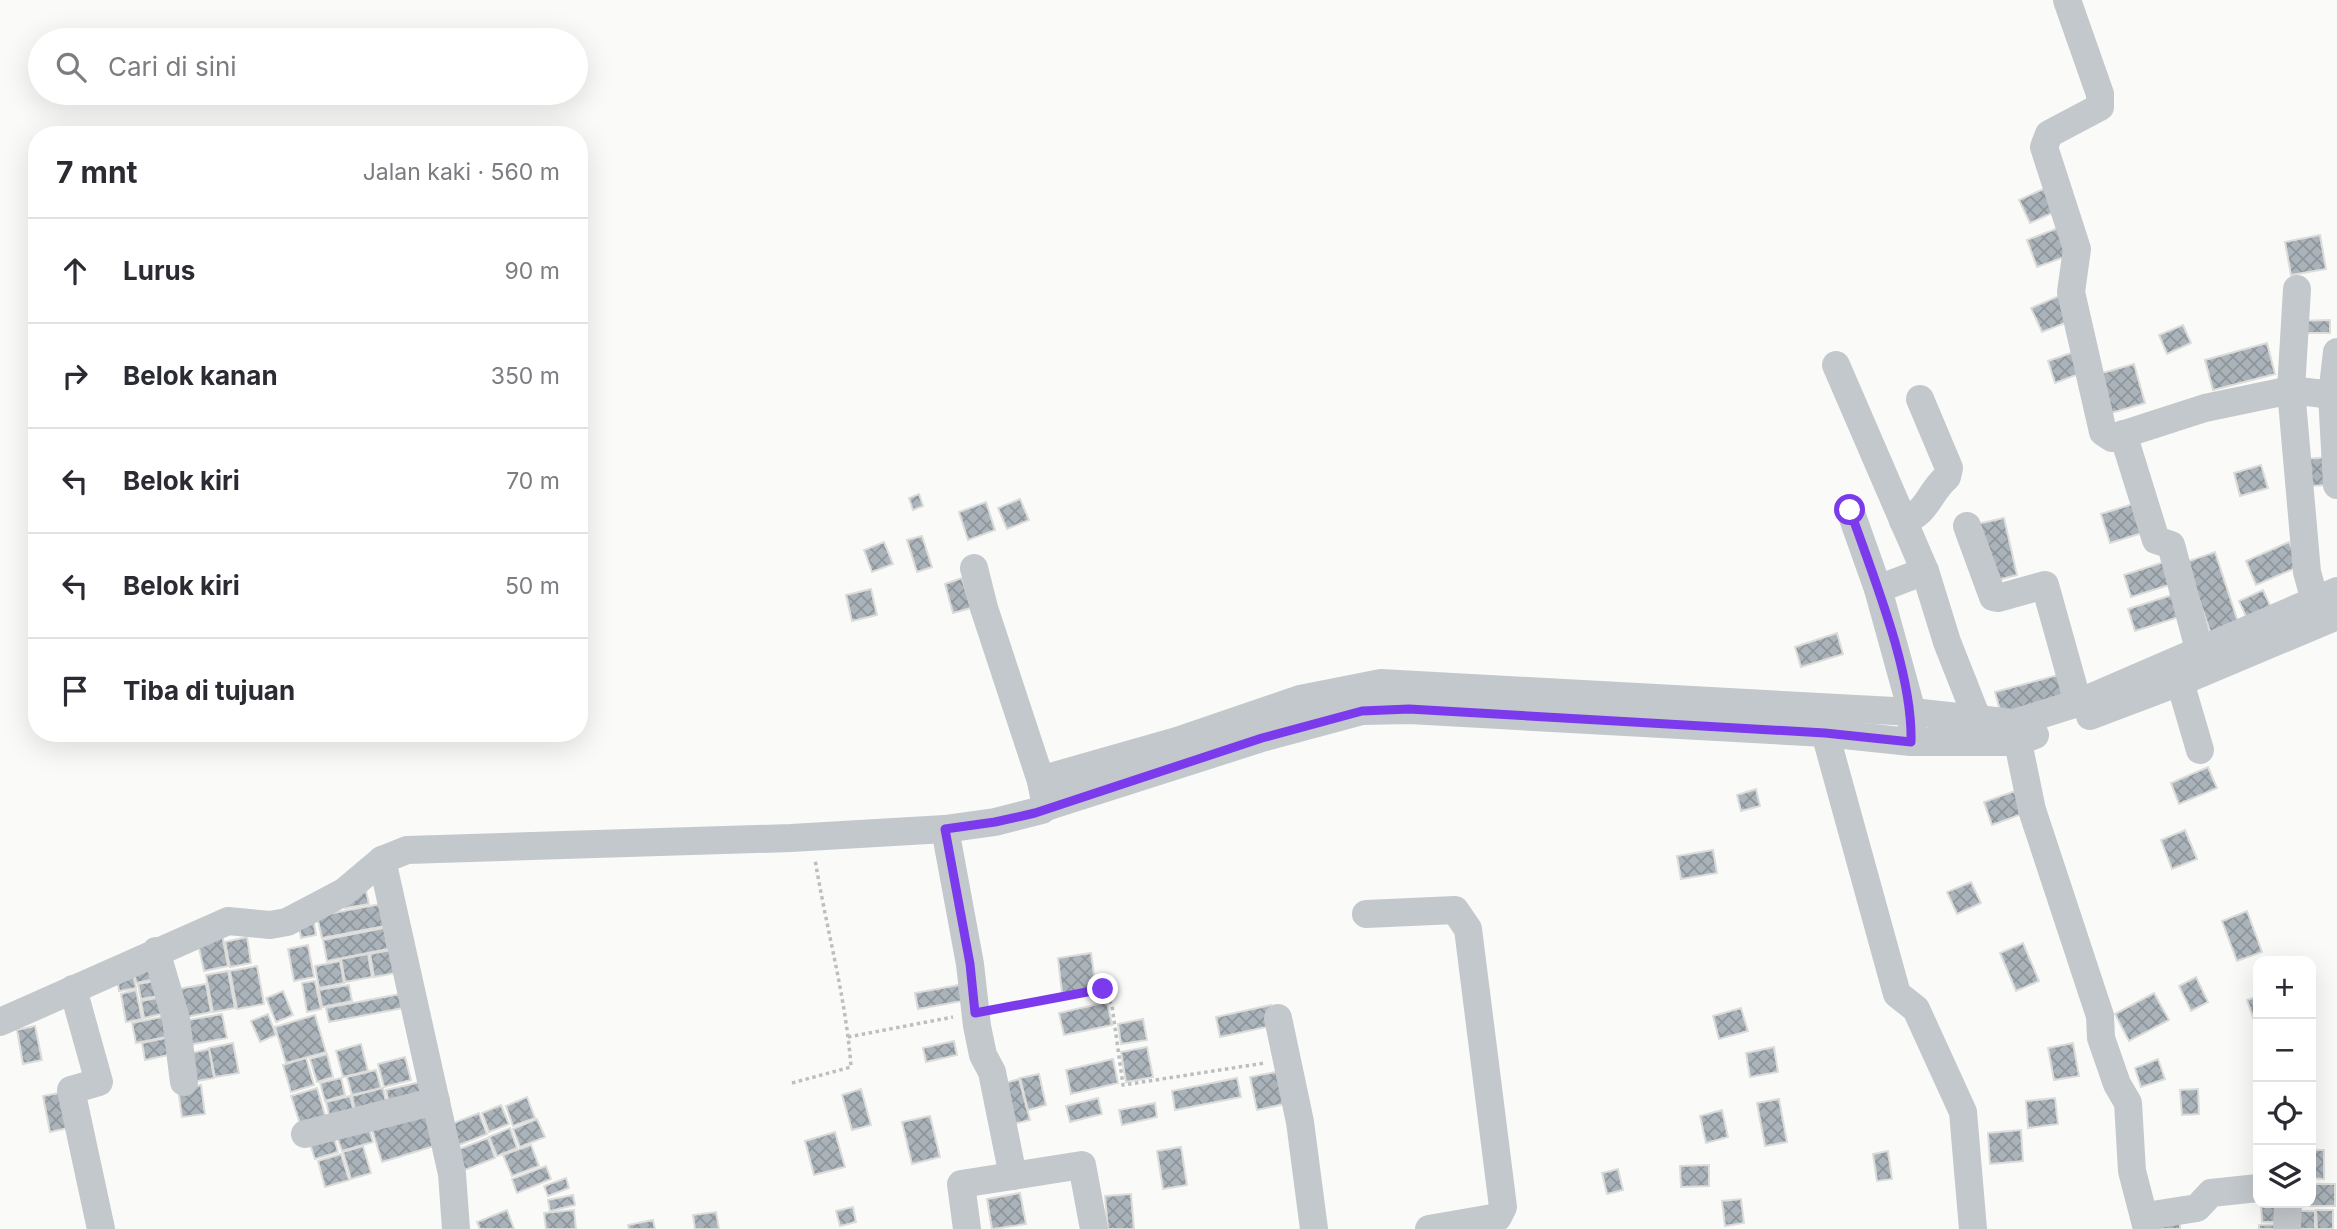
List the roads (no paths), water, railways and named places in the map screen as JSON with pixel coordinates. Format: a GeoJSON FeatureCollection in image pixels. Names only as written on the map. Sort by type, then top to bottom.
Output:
{"type":"FeatureCollection","features":[{"type":"Feature","properties":{"kind":"street"},"geometry":{"type":"LineString","coordinates":[[2067,0],[2100,94],[2100,107],[2049,134],[2044,147],[2077,249],[2071,292],[2103,432],[2112,438],[2205,408],[2291,390],[2332,396]]}},
{"type":"Feature","properties":{"kind":"street"},"geometry":{"type":"LineString","coordinates":[[2297,289],[2291,390],[2307,572],[2330,602]]}},
{"type":"Feature","properties":{"kind":"street"},"geometry":{"type":"LineString","coordinates":[[2337,352],[2332,396],[2337,485]]}},
{"type":"Feature","properties":{"kind":"street"},"geometry":{"type":"LineString","coordinates":[[1836,365],[1925,571],[1947,642],[1977,718]]}},
{"type":"Feature","properties":{"kind":"street"},"geometry":{"type":"LineString","coordinates":[[1903,521],[1918,516],[1938,485],[1947,478],[1949,468],[1920,399]]}},
{"type":"Feature","properties":{"kind":"street"},"geometry":{"type":"LineString","coordinates":[[2123,434],[2156,540],[2171,545],[2199,649]]}},
{"type":"Feature","properties":{"kind":"street"},"geometry":{"type":"LineString","coordinates":[[1850,510],[1878,589],[1912,712],[1911,742]]}},
{"type":"Feature","properties":{"kind":"street"},"geometry":{"type":"LineString","coordinates":[[1967,526],[1993,597],[2045,585],[2078,703]]}},
{"type":"Feature","properties":{"kind":"street"},"geometry":{"type":"LineString","coordinates":[[974,568],[984,608],[1043,794]]}},
{"type":"Feature","properties":{"kind":"street"},"geometry":{"type":"LineString","coordinates":[[1878,589],[1925,571]]}},
{"type":"Feature","properties":{"kind":"street"},"geometry":{"type":"LineString","coordinates":[[0,1022],[228,921],[270,925],[287,922],[344,892],[382,860],[407,850],[811,836],[945,829],[995,822],[1043,794],[1177,741],[1300,699],[1381,683],[1912,712],[1977,718],[2016,733],[2199,649],[2330,602]]}},
{"type":"Feature","properties":{"kind":"street"},"geometry":{"type":"LineString","coordinates":[[1043,794],[1362,711],[1409,709],[1825,733],[1911,742],[2016,733],[2180,682],[2330,602]]}},
{"type":"Feature","properties":{"kind":"street"},"geometry":{"type":"LineString","coordinates":[[2180,682],[2200,750]]}},
{"type":"Feature","properties":{"kind":"street"},"geometry":{"type":"LineString","coordinates":[[1825,733],[1897,995],[1916,1009],[1963,1112],[1973,1229]]}},
{"type":"Feature","properties":{"kind":"street"},"geometry":{"type":"LineString","coordinates":[[2016,733],[2032,810],[2100,1016],[2101,1038],[2117,1084],[2128,1103],[2132,1171],[2146,1222],[2197,1208],[2211,1193],[2253,1189]]}},
{"type":"Feature","properties":{"kind":"street"},"geometry":{"type":"LineString","coordinates":[[945,829],[970,964],[983,1055],[992,1072],[1013,1176]]}},
{"type":"Feature","properties":{"kind":"street"},"geometry":{"type":"LineString","coordinates":[[382,860],[404,971],[452,1174],[456,1229]]}},
{"type":"Feature","properties":{"kind":"street"},"geometry":{"type":"LineString","coordinates":[[1367,914],[1455,911],[1468,929],[1503,1207],[1498,1217],[1429,1229]]}},
{"type":"Feature","properties":{"kind":"street"},"geometry":{"type":"LineString","coordinates":[[156,951],[176,1019],[184,1082]]}},
{"type":"Feature","properties":{"kind":"street"},"geometry":{"type":"LineString","coordinates":[[73,989],[99,1082],[71,1090],[101,1229]]}},
{"type":"Feature","properties":{"kind":"street"},"geometry":{"type":"LineString","coordinates":[[1278,1018],[1300,1122],[1314,1229]]}},
{"type":"Feature","properties":{"kind":"street"},"geometry":{"type":"LineString","coordinates":[[305,1134],[436,1101]]}},
{"type":"Feature","properties":{"kind":"street"},"geometry":{"type":"LineString","coordinates":[[967,1229],[961,1184],[1082,1165],[1094,1229]]}},
{"type":"Feature","properties":{"kind":"street"},"geometry":{"type":"LineString","coordinates":[[2287,1229],[2288,1208]]}}]}
